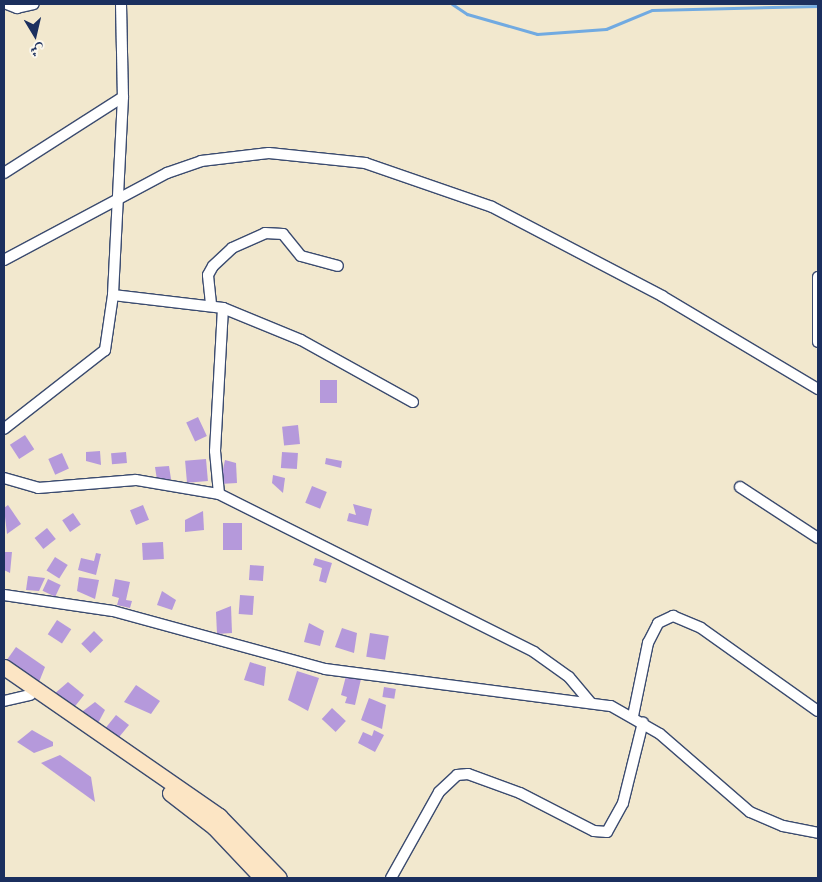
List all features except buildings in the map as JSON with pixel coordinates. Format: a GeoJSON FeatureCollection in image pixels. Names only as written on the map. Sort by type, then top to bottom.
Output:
{"type":"FeatureCollection","features":[{"type":"Feature","properties":{"kind":"main road"},"geometry":{"type":"LineString","coordinates":[[4,667],[219,816],[279,878]]}},
{"type":"Feature","properties":{"kind":"main road"},"geometry":{"type":"LineString","coordinates":[[4,677],[192,809],[262,878]]}},
{"type":"Feature","properties":{"kind":"street"},"geometry":{"type":"LineString","coordinates":[[8,4],[17,8],[34,4]]}},
{"type":"Feature","properties":{"kind":"street"},"geometry":{"type":"LineString","coordinates":[[4,429],[103,355],[113,295],[120,199],[123,96],[121,4]]}},
{"type":"Feature","properties":{"kind":"street"},"geometry":{"type":"LineString","coordinates":[[4,173],[123,96]]}},
{"type":"Feature","properties":{"kind":"street"},"geometry":{"type":"LineString","coordinates":[[4,260],[167,173],[216,159],[300,154],[384,168],[492,207],[662,296],[818,389]]}},
{"type":"Feature","properties":{"kind":"street"},"geometry":{"type":"LineString","coordinates":[[210,304],[208,275],[213,266],[232,248],[265,233],[283,234],[301,256],[338,266]]}},
{"type":"Feature","properties":{"kind":"street"},"geometry":{"type":"LineString","coordinates":[[818,277],[818,342]]}},
{"type":"Feature","properties":{"kind":"street"},"geometry":{"type":"LineString","coordinates":[[113,295],[210,304],[223,308],[300,340],[413,402]]}},
{"type":"Feature","properties":{"kind":"street"},"geometry":{"type":"LineString","coordinates":[[219,494],[215,443],[223,308]]}},
{"type":"Feature","properties":{"kind":"street"},"geometry":{"type":"LineString","coordinates":[[4,478],[38,488],[136,480],[219,494],[534,652],[569,677],[590,702]]}},
{"type":"Feature","properties":{"kind":"street"},"geometry":{"type":"LineString","coordinates":[[740,487],[818,538]]}},
{"type":"Feature","properties":{"kind":"street"},"geometry":{"type":"LineString","coordinates":[[4,595],[113,611],[325,669],[590,702],[633,716],[642,722],[750,812],[783,826],[818,833]]}},
{"type":"Feature","properties":{"kind":"street"},"geometry":{"type":"LineString","coordinates":[[633,716],[648,643],[658,623],[673,616],[701,628],[818,711]]}},
{"type":"Feature","properties":{"kind":"street"},"geometry":{"type":"LineString","coordinates":[[4,701],[30,695]]}},
{"type":"Feature","properties":{"kind":"street"},"geometry":{"type":"LineString","coordinates":[[391,878],[439,792],[457,775],[468,774],[520,793],[594,831],[607,832],[623,802],[642,722]]}},
{"type":"Feature","properties":{"kind":"waterway"},"geometry":{"type":"LineString","coordinates":[[452,4],[467,14],[537,34],[606,29],[652,10],[818,6]]}}]}
